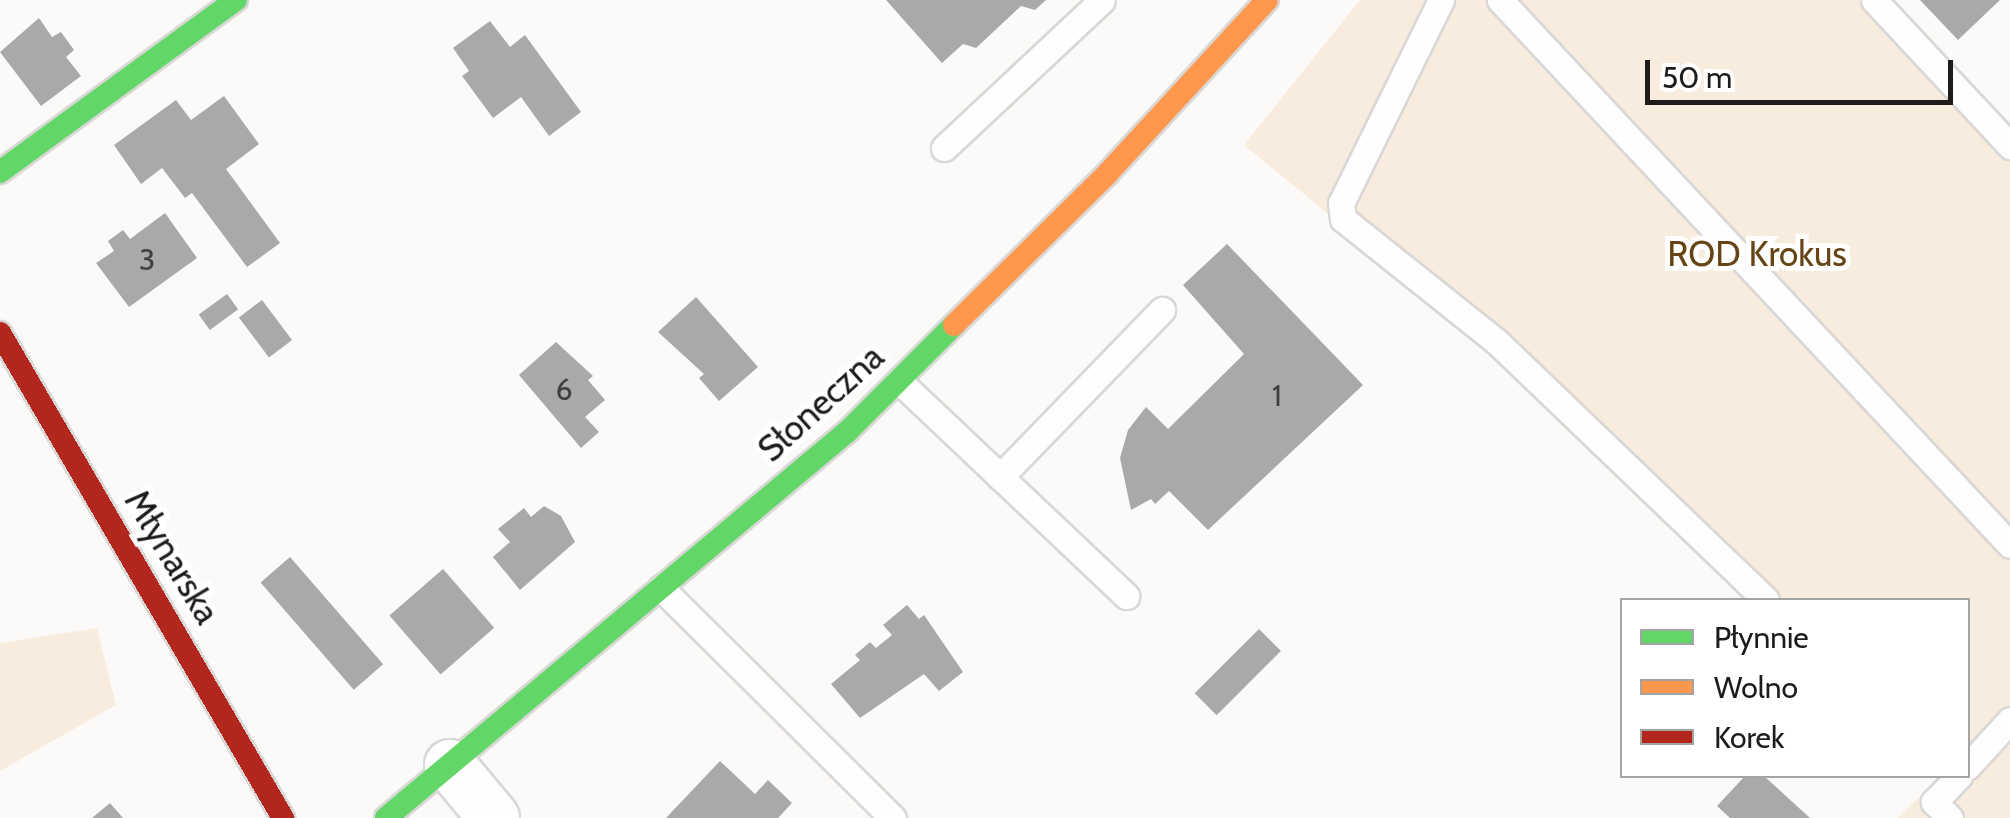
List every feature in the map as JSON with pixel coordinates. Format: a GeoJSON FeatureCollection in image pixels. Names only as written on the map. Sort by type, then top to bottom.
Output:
{"type":"FeatureCollection","features":[{"type":"Feature","properties":{"kind":"street"},"geometry":{"type":"LineString","coordinates":[[0,172],[236,0]]}},
{"type":"Feature","properties":{"kind":"street","name":"Słoneczna"},"geometry":{"type":"LineString","coordinates":[[386,818],[662,588],[899,380],[1107,174],[1254,4]]}},
{"type":"Feature","properties":{"kind":"street","name":"Młynarska"},"geometry":{"type":"LineString","coordinates":[[0,332],[284,818]]}},
{"type":"Feature","properties":{"kind":"street"},"geometry":{"type":"LineString","coordinates":[[450,765],[494,818]]}},
{"type":"Feature","properties":{"kind":"lane"},"geometry":{"type":"LineString","coordinates":[[944,148],[1102,0]]}},
{"type":"Feature","properties":{"kind":"lane"},"geometry":{"type":"LineString","coordinates":[[1441,0],[1341,203],[1343,218],[1496,340],[1764,598]]}},
{"type":"Feature","properties":{"kind":"lane"},"geometry":{"type":"LineString","coordinates":[[1500,0],[2010,544]]}},
{"type":"Feature","properties":{"kind":"lane"},"geometry":{"type":"LineString","coordinates":[[1874,0],[2010,146]]}},
{"type":"Feature","properties":{"kind":"lane"},"geometry":{"type":"LineString","coordinates":[[1000,476],[1162,310]]}},
{"type":"Feature","properties":{"kind":"lane"},"geometry":{"type":"LineString","coordinates":[[899,380],[1126,596]]}},
{"type":"Feature","properties":{"kind":"lane"},"geometry":{"type":"LineString","coordinates":[[662,588],[892,818]]}},
{"type":"Feature","properties":{"kind":"lane"},"geometry":{"type":"LineString","coordinates":[[1970,762],[2010,720]]}},
{"type":"Feature","properties":{"kind":"lane"},"geometry":{"type":"LineString","coordinates":[[1950,818],[1934,802],[1954,778]]}},
{"type":"Feature","properties":{"kind":"green space","name":"ROD Krokus"},"geometry":{"type":"Polygon","coordinates":[[[1360,0],[1886,0],[2010,132],[2010,818],[1898,818],[1936,778],[1970,778],[1970,598],[1743,598],[1490,347],[1244,145],[1360,0]]]}},
{"type":"Feature","properties":{"kind":"green space"},"geometry":{"type":"Polygon","coordinates":[[[97,628],[116,705],[0,771],[0,643],[97,628]]]}},
{"type":"Feature","properties":{"kind":"building"},"geometry":{"type":"Polygon","coordinates":[[[886,0],[1046,0],[1035,10],[1021,6],[976,48],[963,44],[942,63],[886,0]]]}},
{"type":"Feature","properties":{"kind":"building"},"geometry":{"type":"Polygon","coordinates":[[[1920,0],[2000,0],[1958,40],[1920,0]]]}},
{"type":"Feature","properties":{"kind":"building"},"geometry":{"type":"Polygon","coordinates":[[[39,18],[52,37],[61,32],[74,50],[66,57],[81,76],[41,106],[0,52],[39,18]]]}},
{"type":"Feature","properties":{"kind":"building"},"geometry":{"type":"Polygon","coordinates":[[[490,21],[510,47],[525,35],[581,112],[549,136],[521,97],[493,118],[462,76],[469,71],[453,48],[490,21]]]}},
{"type":"Feature","properties":{"kind":"building"},"geometry":{"type":"Polygon","coordinates":[[[224,96],[259,144],[226,169],[280,243],[247,267],[192,193],[185,198],[162,168],[141,184],[114,145],[176,100],[191,120],[224,96]]]}},
{"type":"Feature","properties":{"kind":"building"},"geometry":{"type":"Polygon","coordinates":[[[165,213],[197,258],[129,307],[96,263],[114,251],[108,241],[123,230],[130,239],[165,213]]]}},
{"type":"Feature","properties":{"kind":"building"},"geometry":{"type":"Polygon","coordinates":[[[1227,244],[1363,385],[1208,530],[1169,491],[1155,504],[1151,499],[1131,510],[1120,458],[1128,430],[1146,407],[1168,429],[1244,354],[1183,285],[1227,244]]]}},
{"type":"Feature","properties":{"kind":"building"},"geometry":{"type":"Polygon","coordinates":[[[227,294],[238,309],[210,330],[199,315],[227,294]]]}},
{"type":"Feature","properties":{"kind":"building"},"geometry":{"type":"Polygon","coordinates":[[[696,297],[758,367],[719,401],[699,378],[704,374],[658,332],[696,297]]]}},
{"type":"Feature","properties":{"kind":"building"},"geometry":{"type":"Polygon","coordinates":[[[262,300],[292,340],[269,357],[239,317],[262,300]]]}},
{"type":"Feature","properties":{"kind":"building"},"geometry":{"type":"Polygon","coordinates":[[[556,342],[593,376],[588,380],[605,400],[585,417],[599,432],[581,448],[519,375],[556,342]]]}},
{"type":"Feature","properties":{"kind":"building"},"geometry":{"type":"Polygon","coordinates":[[[544,506],[561,516],[575,542],[520,590],[493,557],[510,542],[498,529],[524,508],[531,517],[544,506]]]}},
{"type":"Feature","properties":{"kind":"building"},"geometry":{"type":"Polygon","coordinates":[[[290,557],[383,664],[354,690],[261,583],[290,557]]]}},
{"type":"Feature","properties":{"kind":"building"},"geometry":{"type":"Polygon","coordinates":[[[443,569],[494,628],[441,674],[389,616],[443,569]]]}},
{"type":"Feature","properties":{"kind":"building"},"geometry":{"type":"Polygon","coordinates":[[[907,605],[919,619],[924,615],[963,672],[939,691],[924,674],[860,718],[831,684],[860,660],[855,655],[870,642],[876,648],[892,635],[883,625],[907,605]]]}},
{"type":"Feature","properties":{"kind":"building"},"geometry":{"type":"Polygon","coordinates":[[[1259,629],[1281,651],[1217,715],[1195,693],[1259,629]]]}},
{"type":"Feature","properties":{"kind":"building"},"geometry":{"type":"Polygon","coordinates":[[[720,761],[755,794],[768,780],[792,803],[778,818],[666,818],[720,761]]]}},
{"type":"Feature","properties":{"kind":"building"},"geometry":{"type":"Polygon","coordinates":[[[1743,778],[1766,778],[1810,818],[1730,818],[1717,806],[1743,778]]]}},
{"type":"Feature","properties":{"kind":"building"},"geometry":{"type":"Polygon","coordinates":[[[110,803],[123,818],[92,818],[110,803]]]}},
{"type":"Feature","properties":{"kind":"traffic: fast"},"geometry":{"type":"LineString","coordinates":[[0,172],[236,0]]}},
{"type":"Feature","properties":{"kind":"traffic: fast"},"geometry":{"type":"LineString","coordinates":[[386,818],[848,431],[954,325]]}},
{"type":"Feature","properties":{"kind":"traffic: slow"},"geometry":{"type":"LineString","coordinates":[[954,325],[1107,174],[1267,0]]}},
{"type":"Feature","properties":{"kind":"traffic: jam"},"geometry":{"type":"LineString","coordinates":[[0,333],[283,818]]}}]}
